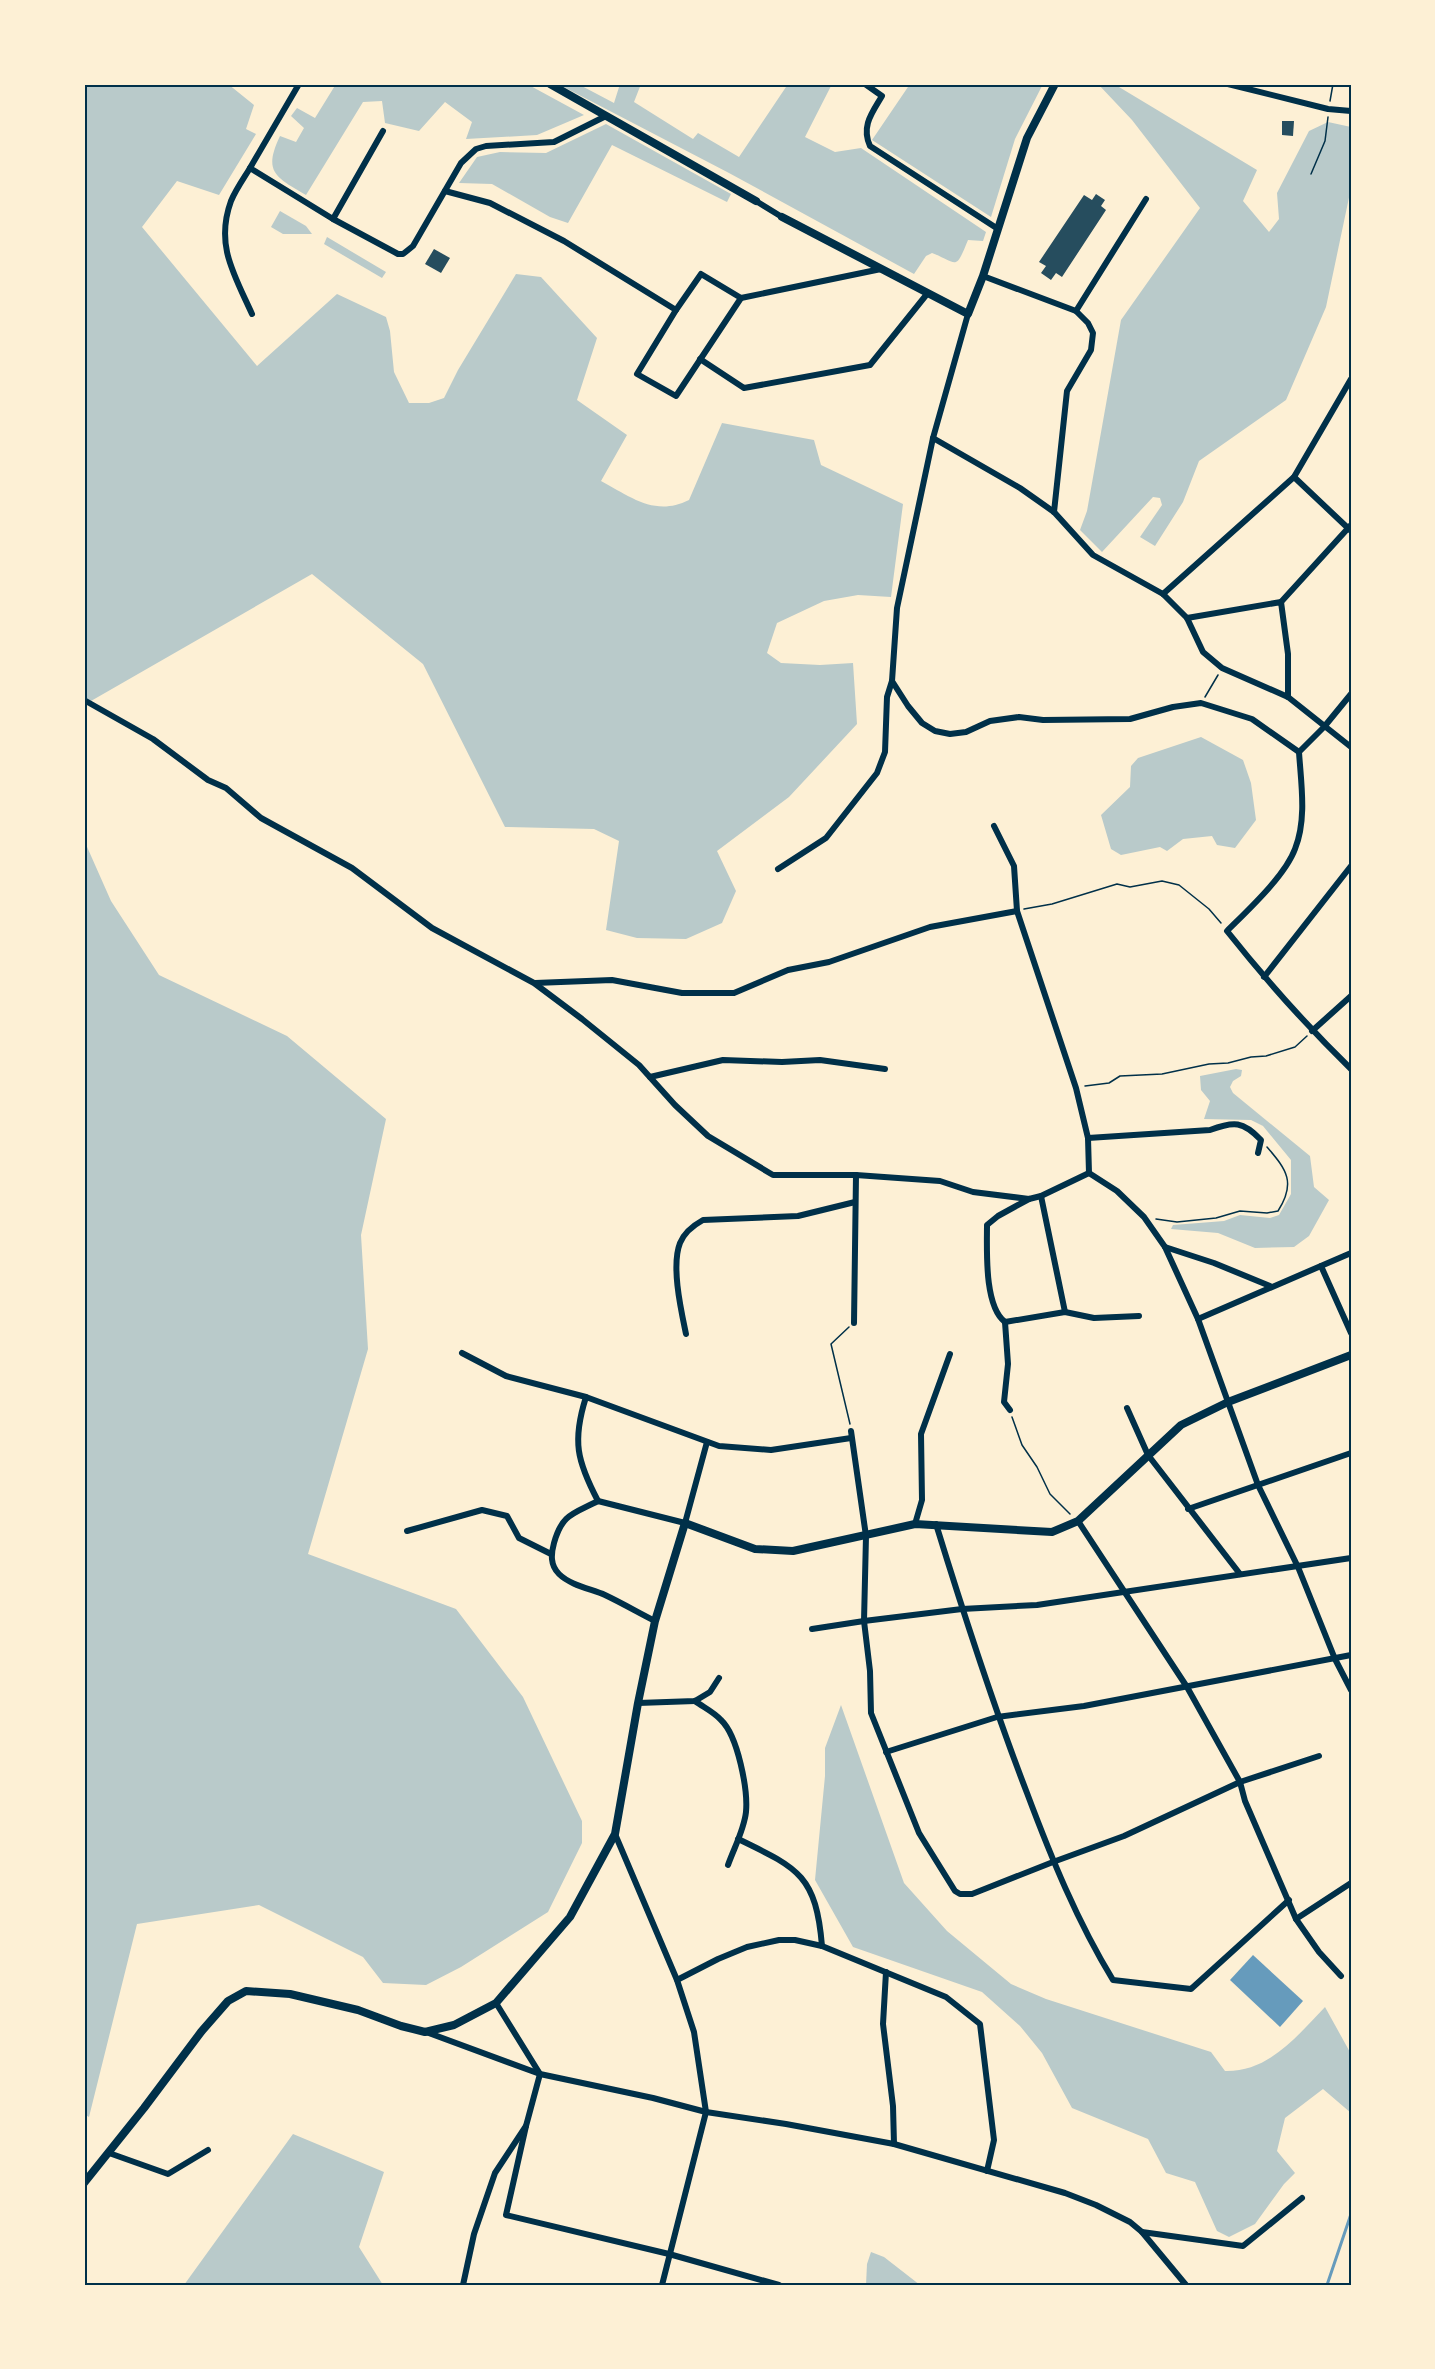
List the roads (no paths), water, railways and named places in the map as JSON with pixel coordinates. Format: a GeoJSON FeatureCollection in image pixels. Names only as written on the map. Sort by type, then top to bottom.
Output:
{"type":"FeatureCollection","features":[{"type":"Feature","properties":{"kind":"street"},"geometry":{"type":"LineString","coordinates":[[252,314],[225,248],[231,200],[299,84]]}},
{"type":"Feature","properties":{"kind":"street"},"geometry":{"type":"LineString","coordinates":[[550,84],[782,216],[968,314]]}},
{"type":"Feature","properties":{"kind":"street"},"geometry":{"type":"LineString","coordinates":[[864,84],[882,96],[866,126],[866,136],[870,146],[998,229]]}},
{"type":"Feature","properties":{"kind":"street"},"geometry":{"type":"LineString","coordinates":[[778,870],[826,838],[877,773],[885,752],[887,697],[892,681],[897,608],[933,438],[968,314],[983,276],[1027,138],[1055,84]]}},
{"type":"Feature","properties":{"kind":"street"},"geometry":{"type":"LineString","coordinates":[[1228,84],[1328,109],[1351,111]]}},
{"type":"Feature","properties":{"kind":"street"},"geometry":{"type":"LineString","coordinates":[[250,168],[333,219],[394,253],[403,254],[412,246],[461,163],[476,149],[486,146],[554,142],[606,116]]}},
{"type":"Feature","properties":{"kind":"street"},"geometry":{"type":"LineString","coordinates":[[333,219],[383,131]]}},
{"type":"Feature","properties":{"kind":"street"},"geometry":{"type":"LineString","coordinates":[[445,191],[501,208],[564,241],[676,310]]}},
{"type":"Feature","properties":{"kind":"street"},"geometry":{"type":"LineString","coordinates":[[1076,311],[1146,199]]}},
{"type":"Feature","properties":{"kind":"street"},"geometry":{"type":"LineString","coordinates":[[741,298],[676,396],[637,374],[701,274],[741,298],[881,269]]}},
{"type":"Feature","properties":{"kind":"street"},"geometry":{"type":"LineString","coordinates":[[983,276],[1076,311],[1088,323],[1093,333],[1091,350],[1067,391],[1054,512]]}},
{"type":"Feature","properties":{"kind":"street"},"geometry":{"type":"LineString","coordinates":[[700,359],[744,388],[870,365],[927,294]]}},
{"type":"Feature","properties":{"kind":"street"},"geometry":{"type":"LineString","coordinates":[[1163,594],[1294,477],[1351,379]]}},
{"type":"Feature","properties":{"kind":"street"},"geometry":{"type":"LineString","coordinates":[[933,438],[1020,488],[1054,512],[1093,555],[1163,594],[1187,618],[1203,652],[1222,668],[1288,697],[1351,747]]}},
{"type":"Feature","properties":{"kind":"street"},"geometry":{"type":"LineString","coordinates":[[1187,618],[1281,602],[1350,528],[1294,477]]}},
{"type":"Feature","properties":{"kind":"street"},"geometry":{"type":"LineString","coordinates":[[1281,602],[1288,654],[1288,697]]}},
{"type":"Feature","properties":{"kind":"street"},"geometry":{"type":"LineString","coordinates":[[892,681],[922,723],[934,731],[950,734],[966,732],[990,721],[1019,717],[1043,720],[1130,719],[1173,707],[1201,703],[1252,719],[1299,752]]}},
{"type":"Feature","properties":{"kind":"street"},"geometry":{"type":"LineString","coordinates":[[1351,694],[1324,727],[1299,752],[1301,823],[1295,850],[1271,885],[1227,931],[1312,1031],[1351,1069]]}},
{"type":"Feature","properties":{"kind":"street"},"geometry":{"type":"LineString","coordinates":[[84,700],[153,739],[208,780],[226,788],[261,818],[352,868],[432,928],[534,983],[639,1065],[675,1105],[708,1136],[773,1175],[856,1175],[940,1181],[973,1192],[1029,1199]]}},
{"type":"Feature","properties":{"kind":"street"},"geometry":{"type":"LineString","coordinates":[[994,826],[1014,866],[1017,911],[1076,1088],[1088,1138],[1089,1173]]}},
{"type":"Feature","properties":{"kind":"street"},"geometry":{"type":"LineString","coordinates":[[1264,977],[1351,866]]}},
{"type":"Feature","properties":{"kind":"street"},"geometry":{"type":"LineString","coordinates":[[534,983],[612,980],[682,993],[734,993],[788,970],[829,962],[930,927],[1017,911]]}},
{"type":"Feature","properties":{"kind":"street"},"geometry":{"type":"LineString","coordinates":[[1312,1031],[1351,996]]}},
{"type":"Feature","properties":{"kind":"street"},"geometry":{"type":"LineString","coordinates":[[650,1077],[723,1060],[782,1062],[820,1060],[885,1069]]}},
{"type":"Feature","properties":{"kind":"street"},"geometry":{"type":"LineString","coordinates":[[1088,1138],[1210,1130],[1228,1124],[1241,1125],[1251,1129],[1261,1140],[1258,1153]]}},
{"type":"Feature","properties":{"kind":"street"},"geometry":{"type":"LineString","coordinates":[[1010,1410],[1004,1402],[1008,1364],[1005,1322],[996,1312],[987,1265],[987,1225],[998,1216],[1029,1199],[1041,1196],[1089,1173]]}},
{"type":"Feature","properties":{"kind":"street"},"geometry":{"type":"LineString","coordinates":[[1089,1173],[1117,1191],[1144,1218],[1165,1247],[1198,1319],[1258,1485],[1298,1567],[1335,1659],[1351,1690]]}},
{"type":"Feature","properties":{"kind":"street"},"geometry":{"type":"LineString","coordinates":[[854,1323],[856,1175]]}},
{"type":"Feature","properties":{"kind":"street"},"geometry":{"type":"LineString","coordinates":[[1041,1196],[1065,1312]]}},
{"type":"Feature","properties":{"kind":"street"},"geometry":{"type":"LineString","coordinates":[[686,1334],[681,1309],[678,1257],[680,1244],[696,1224],[703,1220],[798,1216],[855,1202]]}},
{"type":"Feature","properties":{"kind":"street"},"geometry":{"type":"LineString","coordinates":[[1165,1247],[1214,1263],[1271,1287]]}},
{"type":"Feature","properties":{"kind":"street"},"geometry":{"type":"LineString","coordinates":[[1198,1319],[1351,1253]]}},
{"type":"Feature","properties":{"kind":"street"},"geometry":{"type":"LineString","coordinates":[[1321,1266],[1351,1333]]}},
{"type":"Feature","properties":{"kind":"street"},"geometry":{"type":"LineString","coordinates":[[1005,1322],[1065,1312],[1094,1318],[1139,1316]]}},
{"type":"Feature","properties":{"kind":"street"},"geometry":{"type":"LineString","coordinates":[[462,1353],[506,1376],[586,1397],[719,1446],[771,1450],[851,1438]]}},
{"type":"Feature","properties":{"kind":"street"},"geometry":{"type":"LineString","coordinates":[[915,1524],[922,1500],[921,1434],[950,1354]]}},
{"type":"Feature","properties":{"kind":"street"},"geometry":{"type":"LineString","coordinates":[[655,1621],[565,1578],[553,1564],[551,1554],[557,1531],[564,1518],[598,1501],[685,1522],[755,1549],[793,1551],[915,1524],[1052,1532],[1078,1521],[1181,1425],[1228,1402],[1351,1355]]}},
{"type":"Feature","properties":{"kind":"street"},"geometry":{"type":"LineString","coordinates":[[586,1397],[578,1421],[578,1449],[584,1475],[598,1501]]}},
{"type":"Feature","properties":{"kind":"street"},"geometry":{"type":"LineString","coordinates":[[1127,1408],[1148,1455],[1240,1574]]}},
{"type":"Feature","properties":{"kind":"street"},"geometry":{"type":"LineString","coordinates":[[851,1431],[866,1536],[864,1621],[870,1671],[871,1713],[919,1833],[951,1886],[960,1894],[972,1894],[1124,1836],[1240,1782],[1319,1756]]}},
{"type":"Feature","properties":{"kind":"street"},"geometry":{"type":"LineString","coordinates":[[425,2032],[454,2025],[496,2003],[570,1917],[615,1834],[655,1621],[706,1442]]}},
{"type":"Feature","properties":{"kind":"street"},"geometry":{"type":"LineString","coordinates":[[1188,1509],[1351,1453]]}},
{"type":"Feature","properties":{"kind":"street"},"geometry":{"type":"LineString","coordinates":[[407,1531],[482,1510],[507,1516],[519,1538],[551,1554]]}},
{"type":"Feature","properties":{"kind":"street"},"geometry":{"type":"LineString","coordinates":[[1078,1521],[1187,1687],[1240,1782],[1245,1801],[1296,1919],[1319,1952],[1341,1976]]}},
{"type":"Feature","properties":{"kind":"street"},"geometry":{"type":"LineString","coordinates":[[936,1524],[997,1717],[1053,1862],[1096,1952],[1113,1980],[1191,1989],[1289,1900]]}},
{"type":"Feature","properties":{"kind":"street"},"geometry":{"type":"LineString","coordinates":[[812,1629],[962,1609],[1037,1605],[1351,1558]]}},
{"type":"Feature","properties":{"kind":"street"},"geometry":{"type":"LineString","coordinates":[[886,1752],[997,1717],[1084,1706],[1335,1659],[1351,1654]]}},
{"type":"Feature","properties":{"kind":"street"},"geometry":{"type":"LineString","coordinates":[[638,1703],[694,1701],[710,1692],[719,1678]]}},
{"type":"Feature","properties":{"kind":"street"},"geometry":{"type":"LineString","coordinates":[[694,1701],[721,1719],[736,1745],[745,1793],[746,1812],[728,1865]]}},
{"type":"Feature","properties":{"kind":"street"},"geometry":{"type":"LineString","coordinates":[[615,1834],[677,1980],[694,2032],[706,2112],[662,2285]]}},
{"type":"Feature","properties":{"kind":"street"},"geometry":{"type":"LineString","coordinates":[[738,1839],[795,1869],[806,1881],[817,1909],[822,1946]]}},
{"type":"Feature","properties":{"kind":"street"},"geometry":{"type":"LineString","coordinates":[[1296,1919],[1351,1883]]}},
{"type":"Feature","properties":{"kind":"street"},"geometry":{"type":"LineString","coordinates":[[677,1980],[718,1959],[764,1942],[795,1940],[822,1946],[946,1997],[980,2024],[994,2140],[987,2171]]}},
{"type":"Feature","properties":{"kind":"street"},"geometry":{"type":"LineString","coordinates":[[886,1972],[883,2024],[894,2144]]}},
{"type":"Feature","properties":{"kind":"street"},"geometry":{"type":"LineString","coordinates":[[84,2183],[207,2024],[228,2001],[246,1991],[290,1994],[358,2010],[540,2074],[653,2098],[706,2112],[894,2144],[1065,2193],[1130,2222],[1142,2232],[1186,2285]]}},
{"type":"Feature","properties":{"kind":"street"},"geometry":{"type":"LineString","coordinates":[[496,2003],[540,2074],[506,2215],[669,2254],[780,2285]]}},
{"type":"Feature","properties":{"kind":"street"},"geometry":{"type":"LineString","coordinates":[[463,2285],[474,2234],[495,2173],[526,2127]]}},
{"type":"Feature","properties":{"kind":"street"},"geometry":{"type":"LineString","coordinates":[[109,2153],[168,2174],[208,2150]]}},
{"type":"Feature","properties":{"kind":"street"},"geometry":{"type":"LineString","coordinates":[[1142,2232],[1243,2246],[1302,2198]]}},
{"type":"Feature","properties":{"kind":"water"},"geometry":{"type":"Polygon","coordinates":[[[1253,1955],[1303,2001],[1280,2027],[1230,1980],[1253,1955]]]}},
{"type":"Feature","properties":{"kind":"waterway"},"geometry":{"type":"LineString","coordinates":[[1327,2285],[1351,2214]]}}]}
